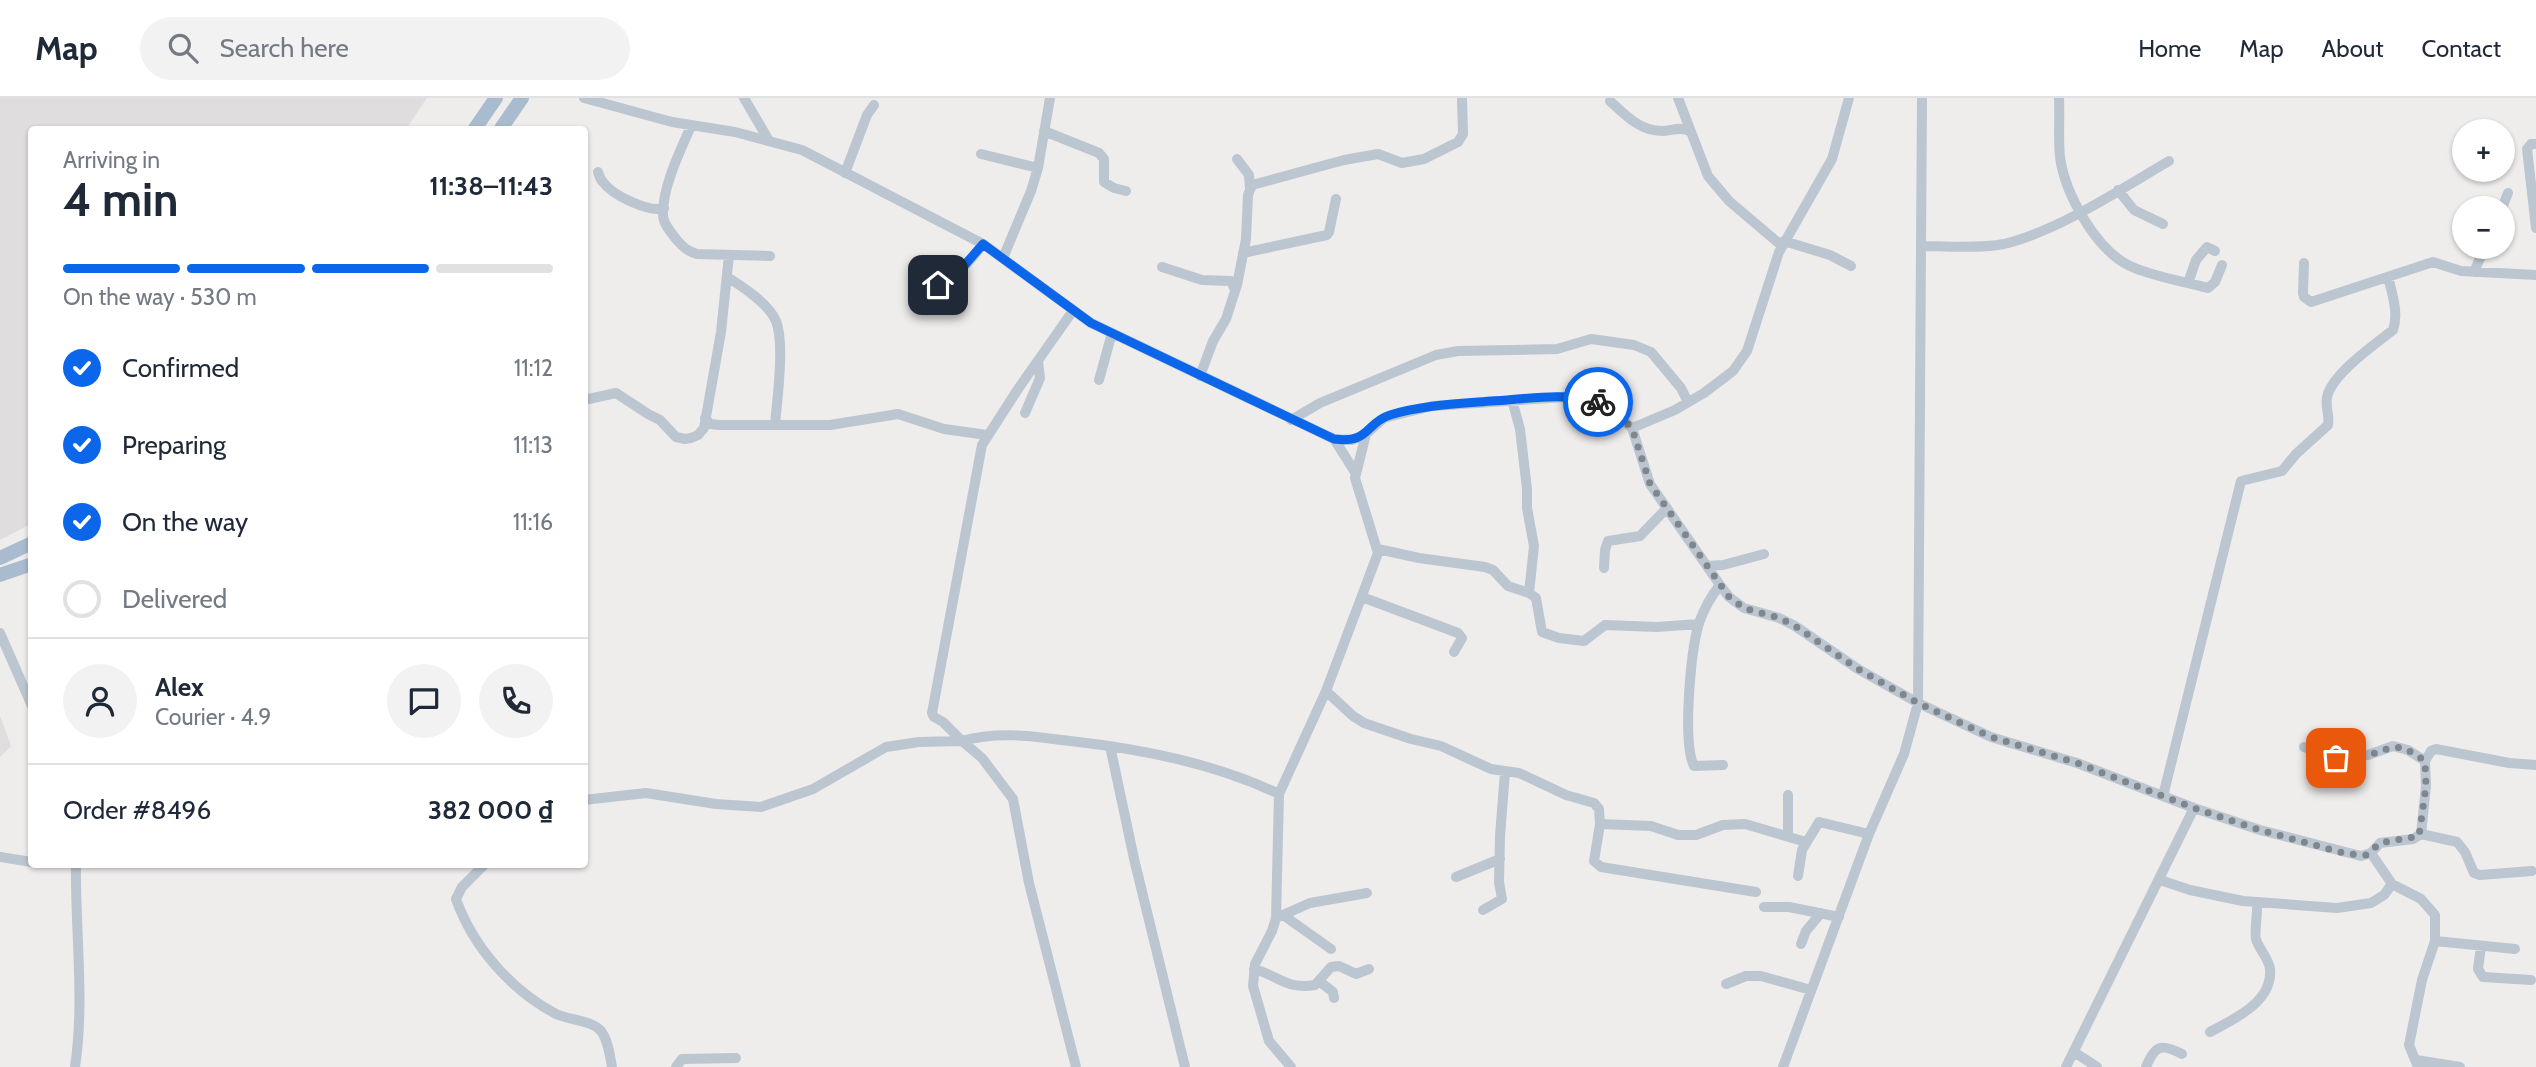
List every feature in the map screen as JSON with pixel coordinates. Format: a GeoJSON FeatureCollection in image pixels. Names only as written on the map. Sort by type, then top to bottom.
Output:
{"type":"FeatureCollection","features":[{"type":"Feature","properties":{"kind":"main road"},"geometry":{"type":"LineString","coordinates":[[477,126],[496,98]]}},
{"type":"Feature","properties":{"kind":"main road"},"geometry":{"type":"LineString","coordinates":[[503,126],[522,98]]}},
{"type":"Feature","properties":{"kind":"main road"},"geometry":{"type":"LineString","coordinates":[[0,558],[27,546]]}},
{"type":"Feature","properties":{"kind":"main road"},"geometry":{"type":"LineString","coordinates":[[0,575],[28,565]]}},
{"type":"Feature","properties":{"kind":"street"},"geometry":{"type":"LineString","coordinates":[[584,98],[691,126],[768,139],[802,150],[983,244],[1072,312],[1334,439],[1352,440],[1366,434],[1378,422],[1391,415],[1432,406],[1565,397],[1590,400],[1613,410],[1632,428],[1646,477],[1729,597],[1744,608],[1779,618],[1795,626],[1832,654],[1918,703],[1991,737],[2077,763],[2260,830],[2347,854],[2361,856],[2371,853],[2380,843],[2413,839],[2421,835],[2457,842],[2462,846],[2474,873],[2480,875],[2532,871]]}},
{"type":"Feature","properties":{"kind":"street"},"geometry":{"type":"LineString","coordinates":[[744,98],[768,139]]}},
{"type":"Feature","properties":{"kind":"street"},"geometry":{"type":"LineString","coordinates":[[1003,258],[1038,168],[1050,98]]}},
{"type":"Feature","properties":{"kind":"street"},"geometry":{"type":"LineString","coordinates":[[1250,188],[1252,184],[1344,160],[1378,154],[1402,163],[1410,163],[1449,148],[1458,142],[1463,134],[1462,98]]}},
{"type":"Feature","properties":{"kind":"street"},"geometry":{"type":"LineString","coordinates":[[1678,98],[1689,131],[1715,186],[1783,244],[1830,255],[1851,266]]}},
{"type":"Feature","properties":{"kind":"street"},"geometry":{"type":"LineString","coordinates":[[1632,428],[1688,402],[1733,371],[1747,351],[1783,244],[1832,159],[1849,98]]}},
{"type":"Feature","properties":{"kind":"street"},"geometry":{"type":"LineString","coordinates":[[1783,1067],[1869,834],[1903,754],[1918,703],[1922,98]]}},
{"type":"Feature","properties":{"kind":"street"},"geometry":{"type":"LineString","coordinates":[[2059,98],[2061,160],[2080,213],[2107,249],[2130,266],[2208,288],[2215,282],[2222,265]]}},
{"type":"Feature","properties":{"kind":"street"},"geometry":{"type":"LineString","coordinates":[[1610,100],[1629,119],[1642,127],[1652,130],[1684,128],[1689,131]]}},
{"type":"Feature","properties":{"kind":"street"},"geometry":{"type":"LineString","coordinates":[[845,173],[867,115],[874,105]]}},
{"type":"Feature","properties":{"kind":"street"},"geometry":{"type":"LineString","coordinates":[[691,126],[675,163],[664,208],[663,218],[666,225],[687,251],[698,254],[770,256]]}},
{"type":"Feature","properties":{"kind":"street"},"geometry":{"type":"LineString","coordinates":[[1044,131],[1099,153],[1104,159],[1104,182],[1126,191]]}},
{"type":"Feature","properties":{"kind":"street"},"geometry":{"type":"LineString","coordinates":[[2536,144],[2531,144],[2527,149],[2536,228]]}},
{"type":"Feature","properties":{"kind":"street"},"geometry":{"type":"LineString","coordinates":[[981,154],[1038,168]]}},
{"type":"Feature","properties":{"kind":"street"},"geometry":{"type":"LineString","coordinates":[[1200,376],[1213,341],[1226,319],[1243,253],[1250,188],[1249,175],[1237,159]]}},
{"type":"Feature","properties":{"kind":"street"},"geometry":{"type":"LineString","coordinates":[[1922,246],[1977,248],[2005,243],[2080,213],[2169,160]]}},
{"type":"Feature","properties":{"kind":"street"},"geometry":{"type":"LineString","coordinates":[[598,172],[603,184],[616,193],[647,209],[655,211],[664,208]]}},
{"type":"Feature","properties":{"kind":"street"},"geometry":{"type":"LineString","coordinates":[[2118,190],[2134,210],[2163,224]]}},
{"type":"Feature","properties":{"kind":"street"},"geometry":{"type":"LineString","coordinates":[[1243,253],[1327,235],[1336,199]]}},
{"type":"Feature","properties":{"kind":"street"},"geometry":{"type":"LineString","coordinates":[[929,288],[938,285],[963,267],[983,244]]}},
{"type":"Feature","properties":{"kind":"street"},"geometry":{"type":"LineString","coordinates":[[2188,283],[2202,252],[2207,247],[2215,251]]}},
{"type":"Feature","properties":{"kind":"street"},"geometry":{"type":"LineString","coordinates":[[588,399],[616,393],[660,420],[676,437],[685,439],[698,435],[704,428],[711,398],[729,255]]}},
{"type":"Feature","properties":{"kind":"street"},"geometry":{"type":"LineString","coordinates":[[2474,272],[2480,259]]}},
{"type":"Feature","properties":{"kind":"street"},"geometry":{"type":"LineString","coordinates":[[2304,263],[2304,297],[2311,302],[2433,262],[2461,271],[2536,275]]}},
{"type":"Feature","properties":{"kind":"street"},"geometry":{"type":"LineString","coordinates":[[1162,267],[1202,280],[1231,281],[1235,290]]}},
{"type":"Feature","properties":{"kind":"street"},"geometry":{"type":"LineString","coordinates":[[727,277],[756,299],[776,320],[780,344],[775,425]]}},
{"type":"Feature","properties":{"kind":"street"},"geometry":{"type":"LineString","coordinates":[[2163,796],[2241,481],[2282,471],[2296,454],[2328,425],[2326,402],[2333,385],[2395,325],[2395,308],[2388,277]]}},
{"type":"Feature","properties":{"kind":"street"},"geometry":{"type":"LineString","coordinates":[[1072,312],[982,445],[932,713],[982,758],[1013,799],[1029,883],[1076,1067]]}},
{"type":"Feature","properties":{"kind":"street"},"geometry":{"type":"LineString","coordinates":[[1099,380],[1112,333]]}},
{"type":"Feature","properties":{"kind":"street"},"geometry":{"type":"LineString","coordinates":[[1291,420],[1343,393],[1436,355],[1458,351],[1557,349],[1591,339],[1634,345],[1651,352],[1677,382],[1688,402]]}},
{"type":"Feature","properties":{"kind":"street"},"geometry":{"type":"LineString","coordinates":[[1025,413],[1040,378],[1038,361]]}},
{"type":"Feature","properties":{"kind":"street"},"geometry":{"type":"LineString","coordinates":[[1512,400],[1520,429],[1527,508],[1534,546],[1529,593]]}},
{"type":"Feature","properties":{"kind":"street"},"geometry":{"type":"LineString","coordinates":[[705,418],[710,424],[719,425],[830,425],[898,414],[944,429],[987,435]]}},
{"type":"Feature","properties":{"kind":"street"},"geometry":{"type":"LineString","coordinates":[[1291,1067],[1266,1033],[1253,986],[1254,970],[1259,952],[1280,916],[1279,794],[1326,691],[1378,549],[1356,484],[1356,472],[1366,434]]}},
{"type":"Feature","properties":{"kind":"street"},"geometry":{"type":"LineString","coordinates":[[1334,439],[1356,472]]}},
{"type":"Feature","properties":{"kind":"street"},"geometry":{"type":"LineString","coordinates":[[1604,568],[1608,541],[1640,536],[1667,508]]}},
{"type":"Feature","properties":{"kind":"street"},"geometry":{"type":"LineString","coordinates":[[1378,549],[1493,570],[1508,586],[1529,593],[1538,602],[1542,632],[1569,641],[1584,641],[1605,625],[1657,627],[1699,624]]}},
{"type":"Feature","properties":{"kind":"street"},"geometry":{"type":"LineString","coordinates":[[1707,566],[1723,565],[1764,554]]}},
{"type":"Feature","properties":{"kind":"street"},"geometry":{"type":"LineString","coordinates":[[1720,584],[1699,624],[1687,725],[1694,766],[1723,765]]}},
{"type":"Feature","properties":{"kind":"street"},"geometry":{"type":"LineString","coordinates":[[1362,597],[1458,633],[1462,638],[1454,652]]}},
{"type":"Feature","properties":{"kind":"street"},"geometry":{"type":"LineString","coordinates":[[0,632],[28,697]]}},
{"type":"Feature","properties":{"kind":"street"},"geometry":{"type":"LineString","coordinates":[[1326,691],[1364,723],[1441,746],[1491,769],[1519,773],[1566,795],[1594,803],[1599,809],[1600,824],[1594,861],[1601,867],[1756,892]]}},
{"type":"Feature","properties":{"kind":"street"},"geometry":{"type":"LineString","coordinates":[[588,800],[646,793],[716,804],[761,807],[813,789],[886,747],[1012,735],[1110,746],[1200,765],[1279,794]]}},
{"type":"Feature","properties":{"kind":"street"},"geometry":{"type":"LineString","coordinates":[[1110,746],[1135,863],[1185,1067]]}},
{"type":"Feature","properties":{"kind":"street"},"geometry":{"type":"LineString","coordinates":[[2304,747],[2336,758],[2368,755],[2393,746],[2408,750],[2425,761]]}},
{"type":"Feature","properties":{"kind":"street"},"geometry":{"type":"LineString","coordinates":[[2421,835],[2425,761],[2427,754],[2435,749],[2509,764],[2536,765]]}},
{"type":"Feature","properties":{"kind":"street"},"geometry":{"type":"LineString","coordinates":[[1483,910],[1502,899],[1500,859],[1505,772]]}},
{"type":"Feature","properties":{"kind":"street"},"geometry":{"type":"LineString","coordinates":[[1788,795],[1788,836]]}},
{"type":"Feature","properties":{"kind":"street"},"geometry":{"type":"LineString","coordinates":[[2066,1067],[2194,808]]}},
{"type":"Feature","properties":{"kind":"street"},"geometry":{"type":"LineString","coordinates":[[1798,876],[1799,860],[1819,821],[1869,834]]}},
{"type":"Feature","properties":{"kind":"street"},"geometry":{"type":"LineString","coordinates":[[1600,824],[1651,826],[1678,835],[1696,835],[1723,825],[1745,824],[1806,842]]}},
{"type":"Feature","properties":{"kind":"street"},"geometry":{"type":"LineString","coordinates":[[2371,853],[2392,884],[2421,899],[2431,908],[2436,923],[2435,941],[2422,980],[2409,1045],[2417,1064],[2460,1067]]}},
{"type":"Feature","properties":{"kind":"street"},"geometry":{"type":"LineString","coordinates":[[0,857],[28,861]]}},
{"type":"Feature","properties":{"kind":"street"},"geometry":{"type":"LineString","coordinates":[[1456,877],[1500,859]]}},
{"type":"Feature","properties":{"kind":"street"},"geometry":{"type":"LineString","coordinates":[[75,1067],[80,1021],[76,868]]}},
{"type":"Feature","properties":{"kind":"street"},"geometry":{"type":"LineString","coordinates":[[481,868],[463,887],[456,899],[464,922],[490,962],[528,995],[557,1014],[594,1026],[600,1031],[612,1067]]}},
{"type":"Feature","properties":{"kind":"street"},"geometry":{"type":"LineString","coordinates":[[2160,880],[2190,890],[2257,902],[2325,908],[2353,906],[2378,900],[2392,884]]}},
{"type":"Feature","properties":{"kind":"street"},"geometry":{"type":"LineString","coordinates":[[1280,916],[1310,903],[1367,893]]}},
{"type":"Feature","properties":{"kind":"street"},"geometry":{"type":"LineString","coordinates":[[2210,1032],[2242,1014],[2260,998],[2268,986],[2270,969],[2255,937],[2257,902]]}},
{"type":"Feature","properties":{"kind":"street"},"geometry":{"type":"LineString","coordinates":[[1763,907],[1789,907],[1839,917]]}},
{"type":"Feature","properties":{"kind":"street"},"geometry":{"type":"LineString","coordinates":[[1801,944],[1806,931],[1821,913]]}},
{"type":"Feature","properties":{"kind":"street"},"geometry":{"type":"LineString","coordinates":[[1280,916],[1331,948]]}},
{"type":"Feature","properties":{"kind":"street"},"geometry":{"type":"LineString","coordinates":[[2435,941],[2515,949]]}},
{"type":"Feature","properties":{"kind":"street"},"geometry":{"type":"LineString","coordinates":[[2481,946],[2478,969],[2483,977],[2531,980]]}},
{"type":"Feature","properties":{"kind":"street"},"geometry":{"type":"LineString","coordinates":[[1254,970],[1292,986],[1315,985],[1331,967],[1339,966],[1356,974],[1369,969]]}},
{"type":"Feature","properties":{"kind":"street"},"geometry":{"type":"LineString","coordinates":[[1726,984],[1746,976],[1761,976],[1811,990]]}},
{"type":"Feature","properties":{"kind":"street"},"geometry":{"type":"LineString","coordinates":[[1319,981],[1333,992],[1334,998]]}},
{"type":"Feature","properties":{"kind":"street"},"geometry":{"type":"LineString","coordinates":[[2146,1067],[2151,1055],[2160,1047],[2168,1046],[2182,1054]]}},
{"type":"Feature","properties":{"kind":"street"},"geometry":{"type":"LineString","coordinates":[[2074,1052],[2097,1067]]}},
{"type":"Feature","properties":{"kind":"street"},"geometry":{"type":"LineString","coordinates":[[676,1067],[682,1059],[736,1058]]}},
{"type":"Feature","properties":{"kind":"shaded area"},"geometry":{"type":"Polygon","coordinates":[[[0,98],[427,98],[408,126],[28,126],[28,526],[0,540],[0,98]]]}},
{"type":"Feature","properties":{"kind":"shaded area"},"geometry":{"type":"Polygon","coordinates":[[[0,716],[11,746],[0,757],[0,716]]]}},
{"type":"Feature","properties":{"kind":"way so far"},"geometry":{"type":"LineString","coordinates":[[1598,402],[1613,410],[1632,428],[1650,484],[1729,597],[1744,608],[1779,618],[1795,626],[1832,654],[1918,703],[1991,737],[2077,763],[2260,830],[2347,854],[2366,855],[2380,843],[2413,839],[2421,835],[2426,786],[2425,761],[2408,750],[2393,746],[2368,755],[2336,758]]}},
{"type":"Feature","properties":{"kind":"route"},"geometry":{"type":"LineString","coordinates":[[938,285],[973,258],[983,244],[1072,312],[1091,323],[1334,439],[1352,440],[1366,434],[1378,422],[1391,415],[1432,406],[1565,397],[1598,402]]}}]}
